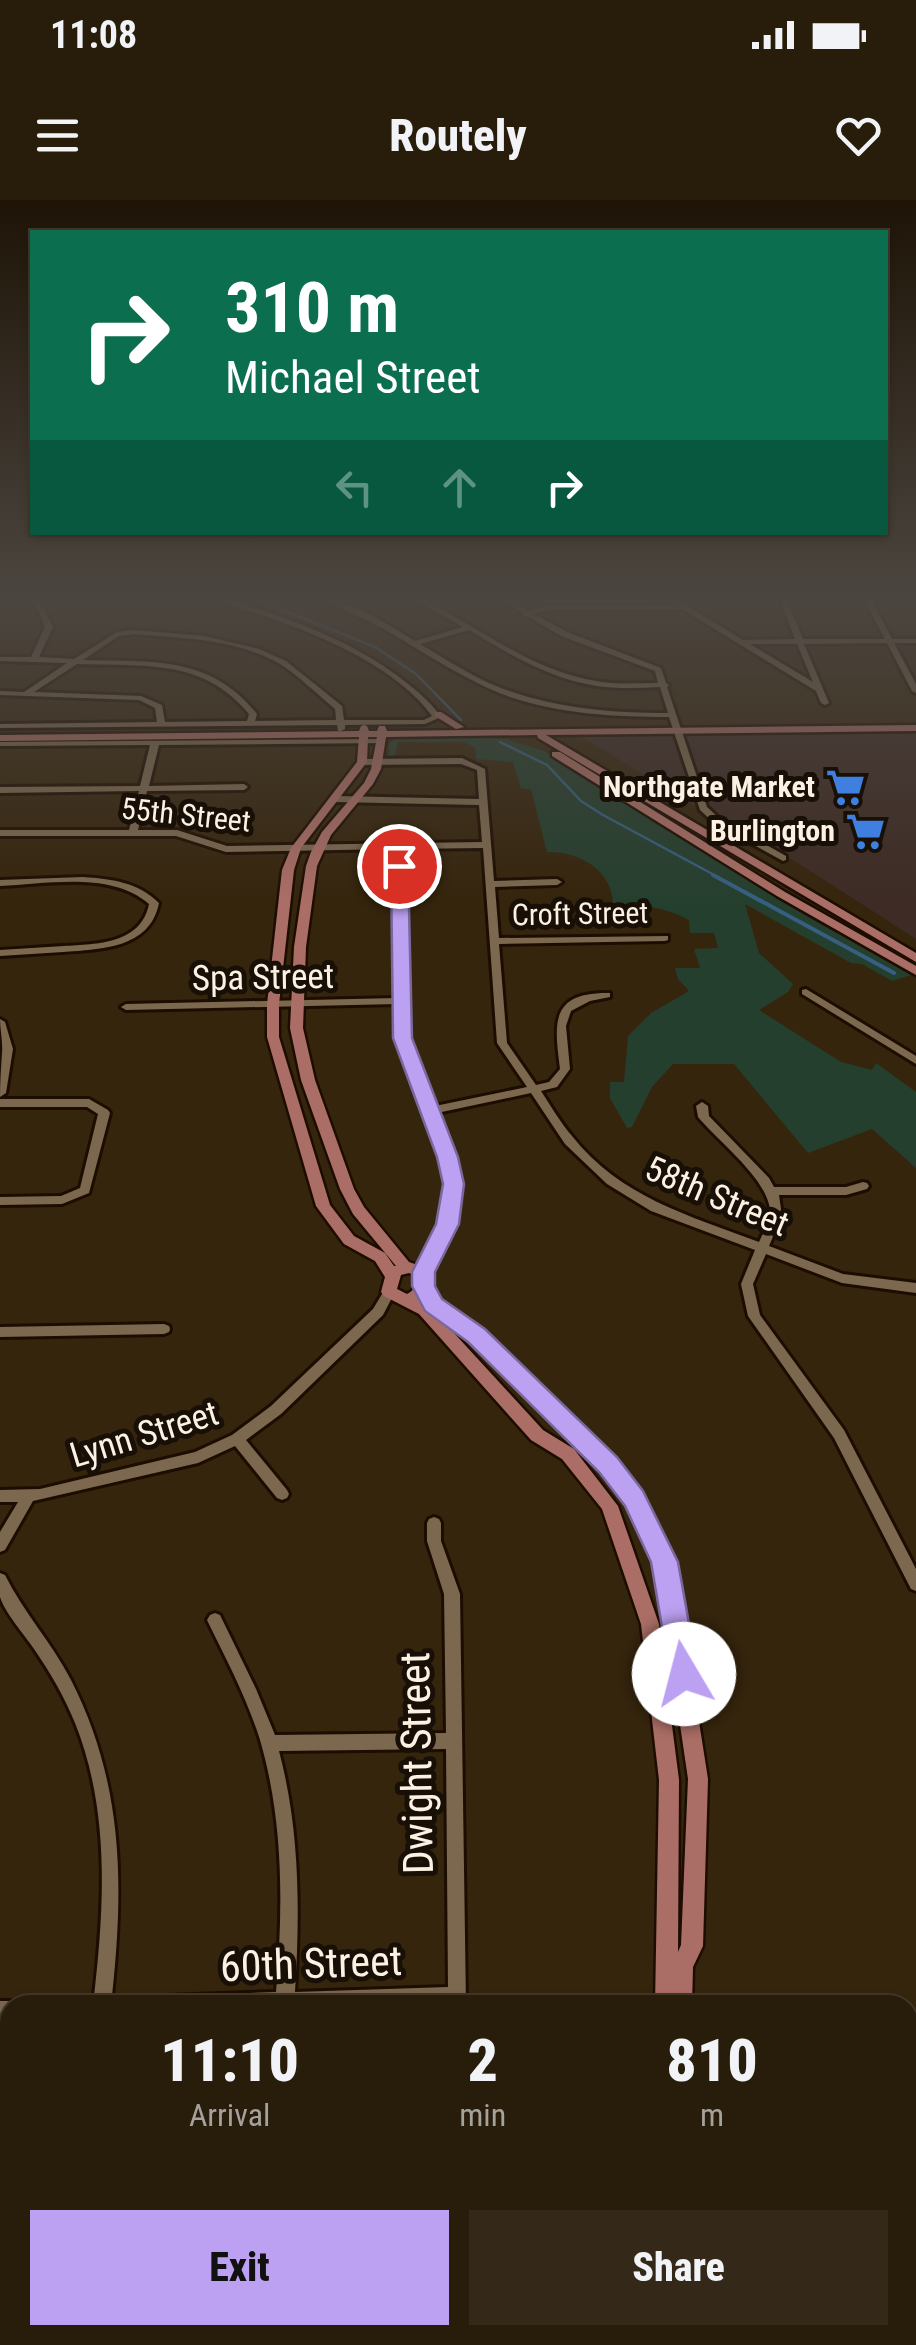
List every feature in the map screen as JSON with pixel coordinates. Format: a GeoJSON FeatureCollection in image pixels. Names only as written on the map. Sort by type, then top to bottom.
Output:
{"type":"FeatureCollection","features":[{"type":"Feature","properties":{"kind":"main road"},"geometry":{"type":"LineString","coordinates":[[438,714],[459,727]]}},
{"type":"Feature","properties":{"kind":"main road"},"geometry":{"type":"LineString","coordinates":[[0,735],[341,728],[364,735],[533,733],[677,723],[849,729],[916,726]]}},
{"type":"Feature","properties":{"kind":"main road"},"geometry":{"type":"LineString","coordinates":[[382,735],[459,727],[677,723],[916,726]]}},
{"type":"Feature","properties":{"kind":"main road"},"geometry":{"type":"LineString","coordinates":[[849,729],[870,723]]}},
{"type":"Feature","properties":{"kind":"main road"},"geometry":{"type":"LineString","coordinates":[[516,726],[563,747],[916,958]]}},
{"type":"Feature","properties":{"kind":"main road"},"geometry":{"type":"LineString","coordinates":[[563,747],[557,736],[569,732]]}},
{"type":"Feature","properties":{"kind":"main road"},"geometry":{"type":"LineString","coordinates":[[533,733],[531,737],[545,747],[630,802],[916,971]]}},
{"type":"Feature","properties":{"kind":"main road"},"geometry":{"type":"LineString","coordinates":[[364,735],[362,762],[296,848],[288,870],[272,1004],[274,1045],[324,1206],[349,1240],[380,1257],[434,1306],[476,1335],[621,1481],[634,1498],[665,1562],[698,1795],[692,1946],[682,1966],[681,1995]]}},
{"type":"Feature","properties":{"kind":"main road"},"geometry":{"type":"LineString","coordinates":[[382,735],[381,762],[318,847],[309,874],[298,1042],[347,1189],[425,1312],[537,1435],[568,1454],[609,1506],[650,1624],[669,1780],[666,1995]]}},
{"type":"Feature","properties":{"kind":"street"},"geometry":{"type":"LineString","coordinates":[[148,701],[159,706],[161,724]]}},
{"type":"Feature","properties":{"kind":"street"},"geometry":{"type":"LineString","coordinates":[[241,701],[249,708],[251,723]]}},
{"type":"Feature","properties":{"kind":"street"},"geometry":{"type":"LineString","coordinates":[[330,701],[339,708],[341,728]]}},
{"type":"Feature","properties":{"kind":"street"},"geometry":{"type":"LineString","coordinates":[[0,735],[161,724],[341,728],[428,721],[438,714],[423,701]]}},
{"type":"Feature","properties":{"kind":"street"},"geometry":{"type":"LineString","coordinates":[[535,701],[551,707],[677,723]]}},
{"type":"Feature","properties":{"kind":"street"},"geometry":{"type":"LineString","coordinates":[[670,701],[706,813],[783,858]]}},
{"type":"Feature","properties":{"kind":"street"},"geometry":{"type":"LineString","coordinates":[[0,735],[155,743],[364,735]]}},
{"type":"Feature","properties":{"kind":"street"},"geometry":{"type":"LineString","coordinates":[[133,831],[155,743]]}},
{"type":"Feature","properties":{"kind":"street"},"geometry":{"type":"LineString","coordinates":[[362,762],[474,763],[481,768],[502,1043],[534,1091]]}},
{"type":"Feature","properties":{"kind":"street"},"geometry":{"type":"LineString","coordinates":[[0,790],[244,787]]}},
{"type":"Feature","properties":{"kind":"street"},"geometry":{"type":"LineString","coordinates":[[334,800],[483,802]]}},
{"type":"Feature","properties":{"kind":"street","name":"55th Street"},"geometry":{"type":"LineString","coordinates":[[0,833],[177,832],[226,848],[488,845]]}},
{"type":"Feature","properties":{"kind":"street"},"geometry":{"type":"LineString","coordinates":[[399,847],[403,1038],[448,1157],[453,1184],[448,1224],[432,1253],[407,1282]]}},
{"type":"Feature","properties":{"kind":"street"},"geometry":{"type":"LineString","coordinates":[[0,884],[118,882],[142,890],[154,903],[147,924],[122,941],[106,946],[0,953]]}},
{"type":"Feature","properties":{"kind":"street","name":"Croft Street"},"geometry":{"type":"LineString","coordinates":[[490,884],[556,882]]}},
{"type":"Feature","properties":{"kind":"street","name":"Croft Street"},"geometry":{"type":"LineString","coordinates":[[496,941],[665,938]]}},
{"type":"Feature","properties":{"kind":"street"},"geometry":{"type":"LineString","coordinates":[[806,992],[916,1061]]}},
{"type":"Feature","properties":{"kind":"street"},"geometry":{"type":"LineString","coordinates":[[429,1111],[534,1091],[563,1076],[560,1017],[564,1008],[578,999],[606,994]]}},
{"type":"Feature","properties":{"kind":"street","name":"Spa Street"},"geometry":{"type":"LineString","coordinates":[[126,1007],[400,1002]]}},
{"type":"Feature","properties":{"kind":"street"},"geometry":{"type":"LineString","coordinates":[[0,1022],[8,1049],[0,1093]]}},
{"type":"Feature","properties":{"kind":"street","name":"58th Street"},"geometry":{"type":"LineString","coordinates":[[534,1091],[568,1141],[611,1181],[655,1208],[842,1278],[916,1288]]}},
{"type":"Feature","properties":{"kind":"street"},"geometry":{"type":"LineString","coordinates":[[0,1103],[89,1102],[104,1112],[89,1186],[78,1196],[0,1201]]}},
{"type":"Feature","properties":{"kind":"street"},"geometry":{"type":"LineString","coordinates":[[702,1106],[704,1117],[771,1191],[776,1216],[747,1284],[754,1316],[850,1453],[916,1584]]}},
{"type":"Feature","properties":{"kind":"street"},"geometry":{"type":"LineString","coordinates":[[771,1191],[846,1191],[863,1186]]}},
{"type":"Feature","properties":{"kind":"street","name":"Lynn Street"},"geometry":{"type":"LineString","coordinates":[[0,1496],[28,1497],[198,1456],[237,1439],[276,1410],[407,1282]]}},
{"type":"Feature","properties":{"kind":"street"},"geometry":{"type":"LineString","coordinates":[[0,1332],[164,1329]]}},
{"type":"Feature","properties":{"kind":"street"},"geometry":{"type":"LineString","coordinates":[[237,1439],[282,1494]]}},
{"type":"Feature","properties":{"kind":"street"},"geometry":{"type":"LineString","coordinates":[[0,1546],[28,1497]]}},
{"type":"Feature","properties":{"kind":"street","name":"Dwight Street"},"geometry":{"type":"LineString","coordinates":[[434,1523],[434,1541],[452,1594],[457,1995]]}},
{"type":"Feature","properties":{"kind":"street"},"geometry":{"type":"LineString","coordinates":[[0,1580],[76,1706],[89,1734],[106,1795],[112,1894],[103,1995]]}},
{"type":"Feature","properties":{"kind":"street"},"geometry":{"type":"LineString","coordinates":[[641,1597],[671,1592]]}},
{"type":"Feature","properties":{"kind":"street"},"geometry":{"type":"LineString","coordinates":[[216,1620],[268,1743],[289,1853],[285,1995]]}},
{"type":"Feature","properties":{"kind":"street"},"geometry":{"type":"LineString","coordinates":[[268,1743],[453,1741]]}},
{"type":"Feature","properties":{"kind":"shaded area"},"geometry":{"type":"Polygon","coordinates":[[[916,733],[916,939],[770,845],[690,803],[582,737],[916,733]]]}},
{"type":"Feature","properties":{"kind":"green space"},"geometry":{"type":"Polygon","coordinates":[[[395,738],[506,739],[544,751],[805,915],[911,975],[892,981],[862,964],[851,963],[745,904],[759,953],[793,984],[788,992],[759,1010],[841,1062],[872,1070],[876,1063],[916,1092],[916,1168],[872,1129],[808,1153],[734,1064],[673,1064],[652,1087],[632,1127],[627,1128],[610,1098],[610,1082],[624,1082],[628,1036],[651,1013],[689,991],[678,979],[675,968],[700,968],[694,949],[718,948],[714,933],[690,933],[689,920],[662,909],[613,904],[607,881],[591,864],[570,855],[547,852],[531,789],[521,789],[513,762],[476,759],[475,748],[465,742],[398,742],[395,755],[389,756],[389,744],[395,738]]]}},
{"type":"Feature","properties":{"kind":"waterway"},"geometry":{"type":"LineString","coordinates":[[443,701],[461,720]]}},
{"type":"Feature","properties":{"kind":"waterway"},"geometry":{"type":"LineString","coordinates":[[500,742],[547,765],[581,801],[603,815],[718,877]]}},
{"type":"Feature","properties":{"kind":"waterway"},"geometry":{"type":"LineString","coordinates":[[713,875],[894,973]]}},
{"type":"Feature","properties":{"kind":"place","name":"Northgate Market"},"geometry":{"type":"Point","coordinates":[845,787]}},
{"type":"Feature","properties":{"kind":"place","name":"Burlington"},"geometry":{"type":"Point","coordinates":[865,831]}},
{"type":"Feature","properties":{"kind":"route"},"geometry":{"type":"LineString","coordinates":[[399,866],[403,1038],[448,1157],[453,1184],[448,1224],[424,1272],[424,1286],[433,1305],[476,1335],[608,1465],[634,1498],[665,1562],[684,1674]]}}]}
